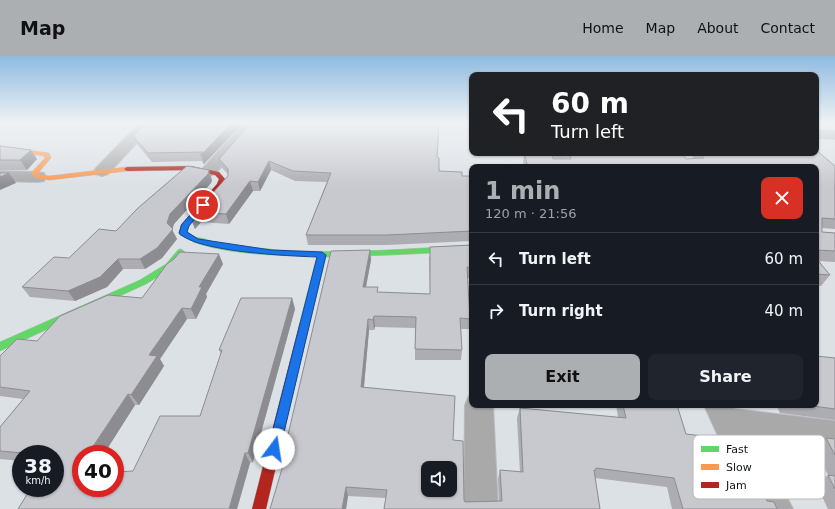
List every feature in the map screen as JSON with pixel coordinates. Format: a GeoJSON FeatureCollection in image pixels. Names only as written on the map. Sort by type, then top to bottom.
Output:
{"type":"FeatureCollection","features":[{"type":"Feature","properties":{"kind":"street"},"geometry":{"type":"LineString","coordinates":[[102,171],[128,144]]}},
{"type":"Feature","properties":{"kind":"street"},"geometry":{"type":"LineString","coordinates":[[209,171],[234,144]]}},
{"type":"Feature","properties":{"kind":"street"},"geometry":{"type":"LineString","coordinates":[[0,148],[46,154],[48,158],[34,173],[38,177]]}},
{"type":"Feature","properties":{"kind":"street"},"geometry":{"type":"LineString","coordinates":[[0,176],[49,178],[102,171],[192,168],[217,173],[222,179],[220,185],[185,225],[183,233],[189,238],[211,244],[271,253],[322,255],[469,248]]}},
{"type":"Feature","properties":{"kind":"street"},"geometry":{"type":"LineString","coordinates":[[0,347],[144,282],[164,271],[177,259],[189,238]]}},
{"type":"Feature","properties":{"kind":"street"},"geometry":{"type":"LineString","coordinates":[[259,509],[322,255]]}},
{"type":"Feature","properties":{"kind":"street"},"geometry":{"type":"LineString","coordinates":[[479,408],[481,509]]}},
{"type":"Feature","properties":{"kind":"street"},"geometry":{"type":"LineString","coordinates":[[722,413],[835,435]]}},
{"type":"Feature","properties":{"kind":"street"},"geometry":{"type":"LineString","coordinates":[[722,413],[735,435]]}},
{"type":"Feature","properties":{"kind":"street"},"geometry":{"type":"LineString","coordinates":[[771,499],[776,509]]}},
{"type":"Feature","properties":{"kind":"building"},"geometry":{"type":"Polygon","coordinates":[[[140,144],[212,144],[201,155],[203,152],[148,153],[140,144]]]}},
{"type":"Feature","properties":{"kind":"building"},"geometry":{"type":"Polygon","coordinates":[[[232,144],[438,144],[437,157],[439,158],[439,171],[462,172],[462,176],[469,176],[469,231],[387,235],[306,235],[331,173],[293,171],[269,161],[258,182],[250,181],[226,214],[197,212],[191,219],[191,217],[228,176],[228,169],[219,159],[232,144]]]}},
{"type":"Feature","properties":{"kind":"building"},"geometry":{"type":"Polygon","coordinates":[[[0,146],[31,150],[20,160],[0,160],[0,146]]]}},
{"type":"Feature","properties":{"kind":"building"},"geometry":{"type":"Polygon","coordinates":[[[819,153],[835,166],[835,219],[822,218],[822,232],[835,233],[835,251],[819,250],[819,164],[527,164],[525,156],[552,156],[553,159],[571,159],[570,156],[684,156],[686,159],[704,158],[702,156],[819,156],[819,153]]]}},
{"type":"Feature","properties":{"kind":"building"},"geometry":{"type":"Polygon","coordinates":[[[187,166],[209,170],[208,174],[170,214],[167,223],[173,229],[157,248],[140,259],[118,259],[100,277],[68,291],[22,287],[54,257],[69,258],[99,229],[116,231],[138,208],[187,166]]]}},
{"type":"Feature","properties":{"kind":"building"},"geometry":{"type":"Polygon","coordinates":[[[0,173],[9,173],[0,177],[0,173]]]}},
{"type":"Feature","properties":{"kind":"building"},"geometry":{"type":"Polygon","coordinates":[[[469,245],[469,267],[467,267],[469,319],[460,318],[462,350],[415,349],[416,317],[374,316],[373,320],[368,319],[361,387],[455,396],[453,440],[463,441],[465,502],[502,501],[500,470],[523,472],[520,408],[626,418],[624,408],[678,408],[686,434],[695,435],[693,435],[693,499],[766,499],[767,501],[774,502],[777,509],[683,509],[674,478],[596,468],[596,470],[594,470],[600,509],[384,509],[387,490],[346,487],[342,509],[270,509],[287,452],[284,452],[331,251],[370,250],[363,287],[378,287],[377,292],[430,294],[430,247],[469,245]]]}},
{"type":"Feature","properties":{"kind":"building"},"geometry":{"type":"Polygon","coordinates":[[[180,252],[219,254],[199,287],[202,287],[191,309],[182,308],[149,355],[157,356],[131,395],[128,394],[94,445],[72,445],[72,497],[124,497],[124,472],[133,471],[160,416],[200,416],[222,350],[219,350],[241,298],[292,298],[248,453],[245,453],[229,509],[18,509],[25,497],[64,497],[64,445],[12,445],[12,452],[0,451],[0,427],[30,391],[0,387],[0,356],[17,339],[37,341],[60,316],[108,295],[142,298],[167,264],[180,252]]]}},
{"type":"Feature","properties":{"kind":"building"},"geometry":{"type":"Polygon","coordinates":[[[819,262],[830,275],[819,274],[819,262]]]}},
{"type":"Feature","properties":{"kind":"building"},"geometry":{"type":"Polygon","coordinates":[[[819,356],[835,358],[835,409],[819,407],[819,356]]]}},
{"type":"Feature","properties":{"kind":"building"},"geometry":{"type":"Polygon","coordinates":[[[826,438],[835,439],[835,455],[826,438]]]}},
{"type":"Feature","properties":{"kind":"building"},"geometry":{"type":"Polygon","coordinates":[[[828,475],[835,476],[835,489],[828,475]]]}},
{"type":"Feature","properties":{"kind":"traffic: fast"},"geometry":{"type":"LineString","coordinates":[[196,240],[231,248],[308,254],[362,254],[469,248]]}},
{"type":"Feature","properties":{"kind":"traffic: fast"},"geometry":{"type":"LineString","coordinates":[[0,347],[143,282],[169,266],[181,252]]}},
{"type":"Feature","properties":{"kind":"traffic: fast"},"geometry":{"type":"LineString","coordinates":[[304,326],[322,255]]}},
{"type":"Feature","properties":{"kind":"traffic: slow"},"geometry":{"type":"LineString","coordinates":[[0,148],[47,154],[48,158],[34,173],[38,177],[49,178],[127,169]]}},
{"type":"Feature","properties":{"kind":"traffic: jam"},"geometry":{"type":"LineString","coordinates":[[127,169],[191,168],[217,173],[222,179],[220,185],[185,225],[183,233],[196,240]]}},
{"type":"Feature","properties":{"kind":"traffic: jam"},"geometry":{"type":"LineString","coordinates":[[259,509],[304,326]]}},
{"type":"Feature","properties":{"kind":"route"},"geometry":{"type":"LineString","coordinates":[[203,205],[185,225],[183,233],[196,241],[271,253],[322,255],[274,449]]}}]}
